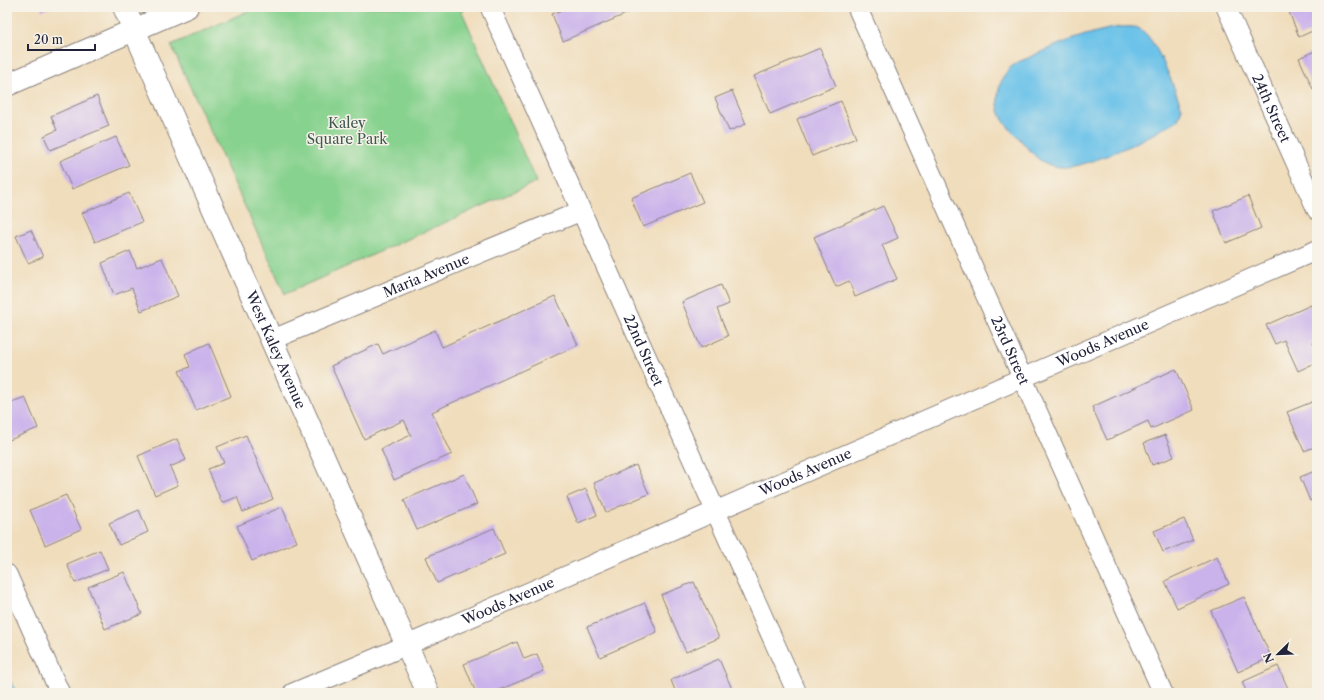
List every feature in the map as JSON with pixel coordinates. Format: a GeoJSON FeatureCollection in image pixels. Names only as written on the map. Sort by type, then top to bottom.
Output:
{"type":"FeatureCollection","features":[{"type":"Feature","properties":{"kind":"street","name":"West Kaley Avenue"},"geometry":{"type":"LineString","coordinates":[[124,7],[428,693]]}},
{"type":"Feature","properties":{"kind":"street"},"geometry":{"type":"LineString","coordinates":[[7,85],[187,7]]}},
{"type":"Feature","properties":{"kind":"street","name":"22nd Street"},"geometry":{"type":"LineString","coordinates":[[490,7],[716,510],[796,693]]}},
{"type":"Feature","properties":{"kind":"street","name":"23rd Street"},"geometry":{"type":"LineString","coordinates":[[857,7],[1024,378],[1163,693]]}},
{"type":"Feature","properties":{"kind":"street","name":"24th Street"},"geometry":{"type":"LineString","coordinates":[[1226,7],[1317,210]]}},
{"type":"Feature","properties":{"kind":"street","name":"Maria Avenue"},"geometry":{"type":"LineString","coordinates":[[271,340],[581,211]]}},
{"type":"Feature","properties":{"kind":"street","name":"Woods Avenue"},"geometry":{"type":"LineString","coordinates":[[293,693],[407,645],[1317,250]]}},
{"type":"Feature","properties":{"kind":"street"},"geometry":{"type":"LineString","coordinates":[[7,574],[60,693]]}},
{"type":"Feature","properties":{"kind":"green space","name":"Kaley Square Park"},"geometry":{"type":"Polygon","coordinates":[[[257,7],[460,7],[536,182],[285,294],[171,45],[257,7]]]}},
{"type":"Feature","properties":{"kind":"water"},"geometry":{"type":"Polygon","coordinates":[[[1120,27],[1138,28],[1145,33],[1158,52],[1182,108],[1178,120],[1121,150],[1088,163],[1061,167],[1053,166],[1041,161],[1011,130],[1001,116],[998,96],[1004,76],[1015,63],[1050,48],[1084,35],[1120,27]]]}},
{"type":"Feature","properties":{"kind":"water"},"geometry":{"type":"Polygon","coordinates":[[[7,676],[16,691],[17,693],[7,693],[7,676]]]}},
{"type":"Feature","properties":{"kind":"building"},"geometry":{"type":"Polygon","coordinates":[[[41,7],[52,7],[42,11],[41,7]]]}},
{"type":"Feature","properties":{"kind":"building"},"geometry":{"type":"Polygon","coordinates":[[[569,7],[642,7],[563,41],[552,14],[569,7]]]}},
{"type":"Feature","properties":{"kind":"building"},"geometry":{"type":"Polygon","coordinates":[[[1301,7],[1317,7],[1317,29],[1299,37],[1289,12],[1301,7]]]}},
{"type":"Feature","properties":{"kind":"building"},"geometry":{"type":"Polygon","coordinates":[[[820,48],[836,86],[770,114],[754,76],[820,48]]]}},
{"type":"Feature","properties":{"kind":"building"},"geometry":{"type":"Polygon","coordinates":[[[1317,50],[1317,87],[1313,89],[1299,58],[1317,50]]]}},
{"type":"Feature","properties":{"kind":"building"},"geometry":{"type":"Polygon","coordinates":[[[732,91],[746,124],[729,131],[715,98],[732,91]]]}},
{"type":"Feature","properties":{"kind":"building"},"geometry":{"type":"Polygon","coordinates":[[[97,96],[109,126],[50,150],[44,136],[57,130],[51,116],[97,96]]]}},
{"type":"Feature","properties":{"kind":"building"},"geometry":{"type":"Polygon","coordinates":[[[841,101],[856,138],[812,156],[797,119],[841,101]]]}},
{"type":"Feature","properties":{"kind":"building"},"geometry":{"type":"Polygon","coordinates":[[[116,137],[129,165],[72,189],[60,161],[116,137]]]}},
{"type":"Feature","properties":{"kind":"building"},"geometry":{"type":"Polygon","coordinates":[[[690,173],[703,202],[643,227],[631,198],[690,173]]]}},
{"type":"Feature","properties":{"kind":"building"},"geometry":{"type":"Polygon","coordinates":[[[7,179],[12,191],[7,193],[7,179]]]}},
{"type":"Feature","properties":{"kind":"building"},"geometry":{"type":"Polygon","coordinates":[[[129,193],[142,222],[95,242],[82,213],[129,193]]]}},
{"type":"Feature","properties":{"kind":"building"},"geometry":{"type":"Polygon","coordinates":[[[1248,196],[1261,228],[1226,243],[1213,211],[1248,196]]]}},
{"type":"Feature","properties":{"kind":"building"},"geometry":{"type":"Polygon","coordinates":[[[883,206],[898,238],[882,245],[897,279],[855,297],[849,281],[836,287],[814,237],[883,206]]]}},
{"type":"Feature","properties":{"kind":"building"},"geometry":{"type":"Polygon","coordinates":[[[31,230],[43,257],[28,263],[16,236],[31,230]]]}},
{"type":"Feature","properties":{"kind":"building"},"geometry":{"type":"Polygon","coordinates":[[[130,251],[137,268],[162,258],[178,296],[141,311],[132,288],[114,295],[102,263],[130,251]]]}},
{"type":"Feature","properties":{"kind":"building"},"geometry":{"type":"Polygon","coordinates":[[[721,285],[729,304],[717,309],[728,336],[701,348],[682,302],[721,285]]]}},
{"type":"Feature","properties":{"kind":"building"},"geometry":{"type":"Polygon","coordinates":[[[555,296],[578,345],[432,412],[452,454],[394,480],[381,449],[411,435],[404,420],[364,439],[331,366],[378,344],[383,354],[435,330],[442,347],[555,296]]]}},
{"type":"Feature","properties":{"kind":"building"},"geometry":{"type":"Polygon","coordinates":[[[1311,305],[1317,319],[1317,340],[1313,342],[1317,350],[1317,362],[1298,371],[1284,340],[1275,344],[1266,325],[1311,305]]]}},
{"type":"Feature","properties":{"kind":"building"},"geometry":{"type":"Polygon","coordinates":[[[209,343],[231,396],[196,410],[179,371],[190,367],[185,354],[209,343]]]}},
{"type":"Feature","properties":{"kind":"building"},"geometry":{"type":"Polygon","coordinates":[[[1176,369],[1194,410],[1151,429],[1148,421],[1107,440],[1092,407],[1176,369]]]}},
{"type":"Feature","properties":{"kind":"building"},"geometry":{"type":"Polygon","coordinates":[[[25,397],[38,428],[7,441],[7,404],[25,397]]]}},
{"type":"Feature","properties":{"kind":"building"},"geometry":{"type":"Polygon","coordinates":[[[1317,400],[1317,446],[1304,451],[1287,412],[1317,400]]]}},
{"type":"Feature","properties":{"kind":"building"},"geometry":{"type":"Polygon","coordinates":[[[246,435],[273,499],[243,512],[237,497],[222,503],[208,469],[224,463],[217,447],[246,435]]]}},
{"type":"Feature","properties":{"kind":"building"},"geometry":{"type":"Polygon","coordinates":[[[1165,435],[1174,457],[1152,465],[1144,443],[1165,435]]]}},
{"type":"Feature","properties":{"kind":"building"},"geometry":{"type":"Polygon","coordinates":[[[177,439],[186,460],[170,467],[178,485],[155,495],[138,456],[177,439]]]}},
{"type":"Feature","properties":{"kind":"building"},"geometry":{"type":"Polygon","coordinates":[[[636,465],[649,494],[606,512],[594,483],[636,465]]]}},
{"type":"Feature","properties":{"kind":"building"},"geometry":{"type":"Polygon","coordinates":[[[1315,471],[1317,475],[1317,499],[1310,501],[1300,477],[1315,471]]]}},
{"type":"Feature","properties":{"kind":"building"},"geometry":{"type":"Polygon","coordinates":[[[464,474],[477,504],[417,530],[404,500],[464,474]]]}},
{"type":"Feature","properties":{"kind":"building"},"geometry":{"type":"Polygon","coordinates":[[[586,489],[597,515],[578,523],[567,497],[586,489]]]}},
{"type":"Feature","properties":{"kind":"building"},"geometry":{"type":"Polygon","coordinates":[[[66,495],[81,529],[45,545],[30,510],[66,495]]]}},
{"type":"Feature","properties":{"kind":"building"},"geometry":{"type":"Polygon","coordinates":[[[282,507],[297,542],[252,561],[237,526],[282,507]]]}},
{"type":"Feature","properties":{"kind":"building"},"geometry":{"type":"Polygon","coordinates":[[[139,510],[148,532],[119,545],[109,523],[139,510]]]}},
{"type":"Feature","properties":{"kind":"building"},"geometry":{"type":"Polygon","coordinates":[[[1184,519],[1193,540],[1163,552],[1154,531],[1184,519]]]}},
{"type":"Feature","properties":{"kind":"building"},"geometry":{"type":"Polygon","coordinates":[[[494,528],[505,554],[437,583],[426,557],[494,528]]]}},
{"type":"Feature","properties":{"kind":"building"},"geometry":{"type":"Polygon","coordinates":[[[100,550],[108,569],[75,583],[67,564],[100,550]]]}},
{"type":"Feature","properties":{"kind":"building"},"geometry":{"type":"Polygon","coordinates":[[[1217,557],[1229,584],[1177,608],[1165,581],[1217,557]]]}},
{"type":"Feature","properties":{"kind":"building"},"geometry":{"type":"Polygon","coordinates":[[[124,572],[142,614],[105,629],[88,587],[124,572]]]}},
{"type":"Feature","properties":{"kind":"building"},"geometry":{"type":"Polygon","coordinates":[[[694,582],[719,638],[686,652],[661,595],[694,582]]]}},
{"type":"Feature","properties":{"kind":"building"},"geometry":{"type":"Polygon","coordinates":[[[1244,597],[1271,657],[1238,672],[1211,611],[1244,597]]]}},
{"type":"Feature","properties":{"kind":"building"},"geometry":{"type":"Polygon","coordinates":[[[645,603],[657,632],[600,657],[587,627],[645,603]]]}},
{"type":"Feature","properties":{"kind":"building"},"geometry":{"type":"Polygon","coordinates":[[[517,642],[524,659],[537,654],[544,671],[492,693],[476,693],[464,664],[517,642]]]}},
{"type":"Feature","properties":{"kind":"building"},"geometry":{"type":"Polygon","coordinates":[[[719,659],[732,689],[723,693],[676,693],[671,680],[719,659]]]}},
{"type":"Feature","properties":{"kind":"building"},"geometry":{"type":"Polygon","coordinates":[[[1278,666],[1290,693],[1247,693],[1242,682],[1278,666]]]}}]}
